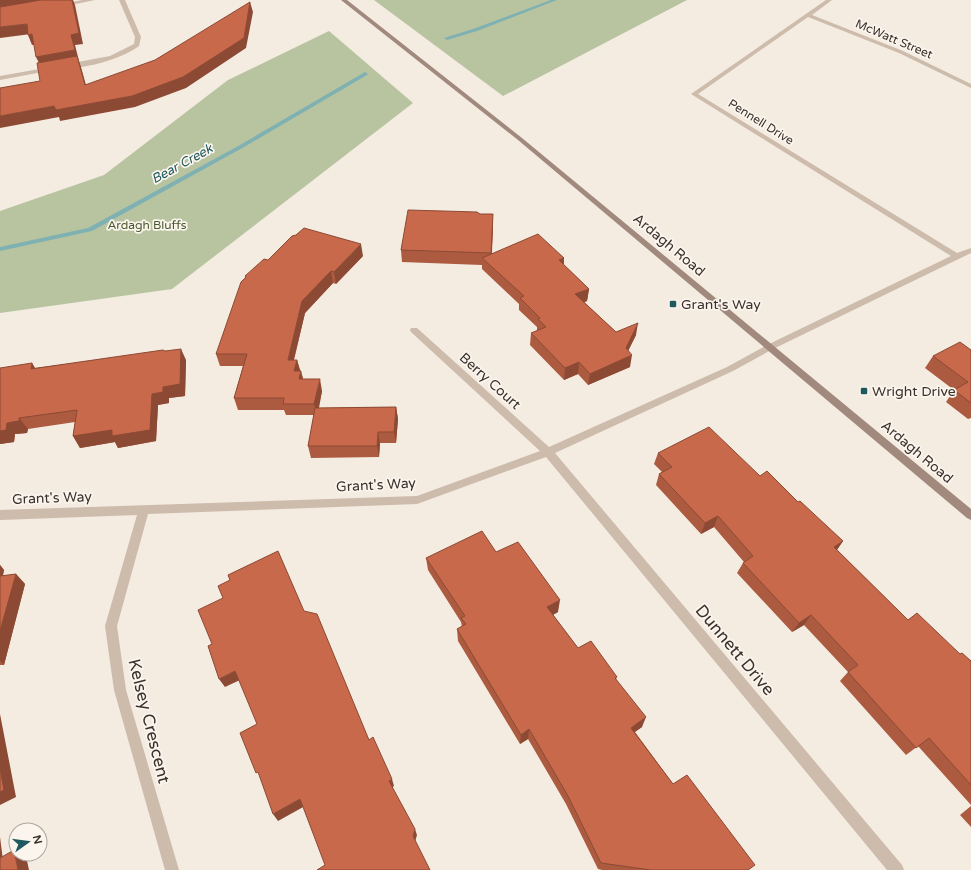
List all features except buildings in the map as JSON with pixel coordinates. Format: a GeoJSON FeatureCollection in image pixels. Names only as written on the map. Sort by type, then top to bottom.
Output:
{"type":"FeatureCollection","features":[{"type":"Feature","properties":{"kind":"street"},"geometry":{"type":"LineString","coordinates":[[54,6],[92,0]]}},
{"type":"Feature","properties":{"kind":"street"},"geometry":{"type":"LineString","coordinates":[[0,78],[103,60],[128,52],[136,45],[138,37],[122,0]]}},
{"type":"Feature","properties":{"kind":"street","name":"Ardagh Road"},"geometry":{"type":"LineString","coordinates":[[344,0],[520,139],[971,516]]}},
{"type":"Feature","properties":{"kind":"street","name":"Pennell Drive"},"geometry":{"type":"LineString","coordinates":[[829,0],[694,94],[956,256]]}},
{"type":"Feature","properties":{"kind":"street","name":"McWatt Street"},"geometry":{"type":"LineString","coordinates":[[808,15],[901,52],[971,86]]}},
{"type":"Feature","properties":{"kind":"street"},"geometry":{"type":"LineString","coordinates":[[770,347],[971,250]]}},
{"type":"Feature","properties":{"kind":"street","name":"Berry Court"},"geometry":{"type":"LineString","coordinates":[[414,330],[548,452]]}},
{"type":"Feature","properties":{"kind":"street","name":"Grant's Way"},"geometry":{"type":"LineString","coordinates":[[0,515],[417,500],[548,452],[730,369],[770,347]]}},
{"type":"Feature","properties":{"kind":"street","name":"Dunnett Drive"},"geometry":{"type":"LineString","coordinates":[[548,452],[897,870]]}},
{"type":"Feature","properties":{"kind":"street","name":"Kelsey Crescent"},"geometry":{"type":"LineString","coordinates":[[144,509],[111,626],[120,690],[172,870]]}},
{"type":"Feature","properties":{"kind":"green space"},"geometry":{"type":"Polygon","coordinates":[[[374,0],[687,0],[503,96],[374,0]]]}},
{"type":"Feature","properties":{"kind":"green space","name":"Ardagh Bluffs"},"geometry":{"type":"Polygon","coordinates":[[[329,31],[413,103],[172,289],[0,313],[0,211],[104,175],[228,80],[329,31]]]}},
{"type":"Feature","properties":{"kind":"waterway","name":"Bear Creek"},"geometry":{"type":"LineString","coordinates":[[447,38],[475,30],[555,0]]}},
{"type":"Feature","properties":{"kind":"waterway","name":"Bear Creek"},"geometry":{"type":"LineString","coordinates":[[0,249],[90,230],[242,146],[365,74]]}},
{"type":"Feature","properties":{"kind":"place","name":"Grant's Way"},"geometry":{"type":"Point","coordinates":[673,304]}},
{"type":"Feature","properties":{"kind":"place","name":"Wright Drive"},"geometry":{"type":"Point","coordinates":[864,391]}}]}
